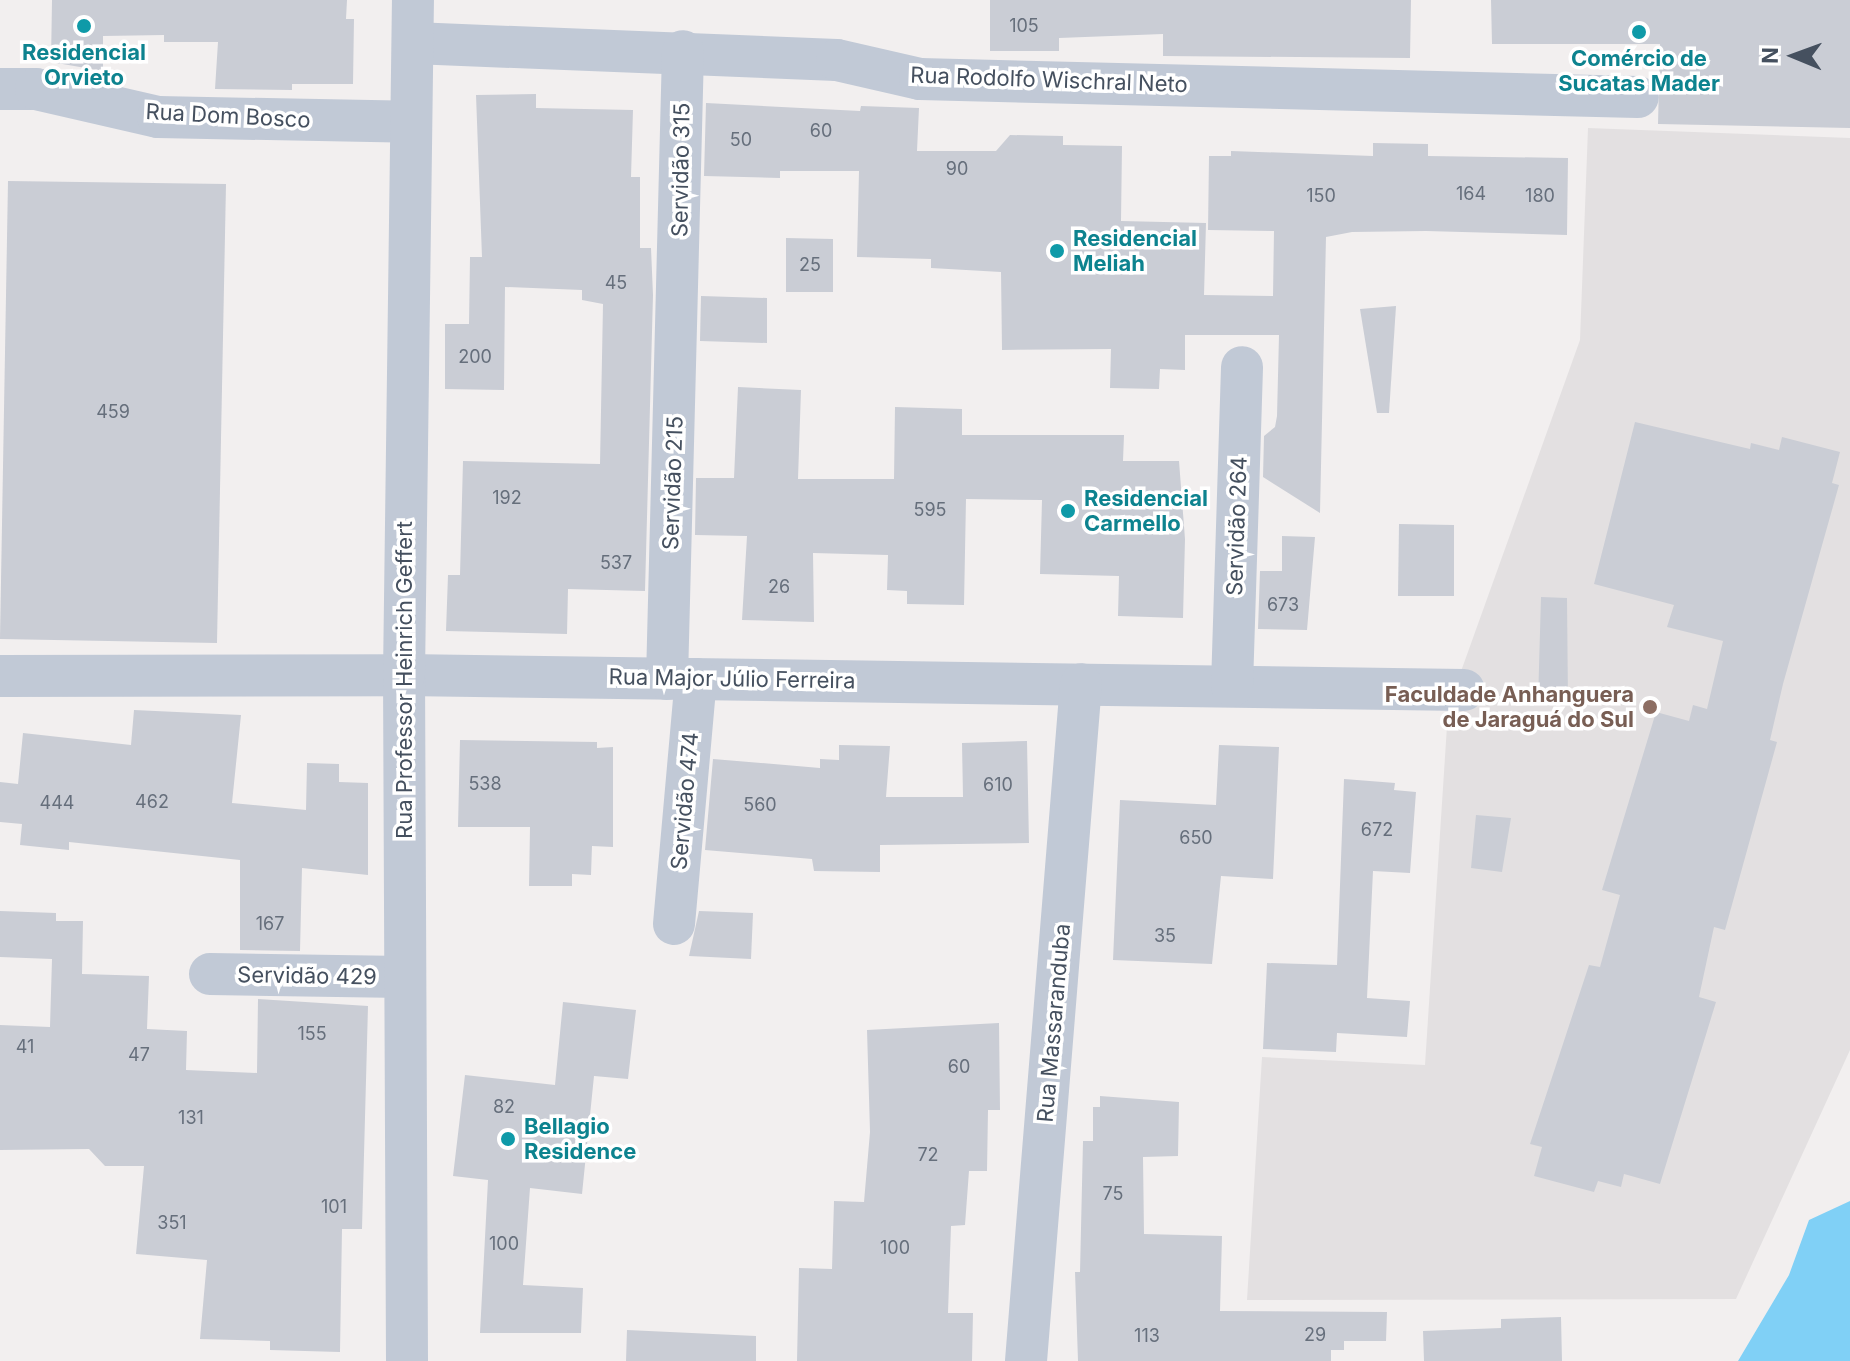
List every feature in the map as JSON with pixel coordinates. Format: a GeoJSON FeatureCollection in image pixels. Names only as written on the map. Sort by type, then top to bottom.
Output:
{"type":"FeatureCollection","features":[{"type":"Feature","properties":{"kind":"street","name":"Rua Professor Heinrich Geffert"},"geometry":{"type":"LineString","coordinates":[[407,1361],[404,675],[413,0]]}},
{"type":"Feature","properties":{"kind":"street","name":"Rua Rodolfo Wischral Neto"},"geometry":{"type":"LineString","coordinates":[[413,43],[683,51],[837,60],[920,79],[1638,97]]}},
{"type":"Feature","properties":{"kind":"street","name":"Servidão 315"},"geometry":{"type":"LineString","coordinates":[[678,288],[683,51]]}},
{"type":"Feature","properties":{"kind":"street","name":"Rua Dom Bosco"},"geometry":{"type":"LineString","coordinates":[[0,89],[36,89],[158,117],[410,122]]}},
{"type":"Feature","properties":{"kind":"street","name":"Servidão 215"},"geometry":{"type":"LineString","coordinates":[[678,288],[682,679]]}},
{"type":"Feature","properties":{"kind":"street","name":"Servidão 264"},"geometry":{"type":"LineString","coordinates":[[1232,686],[1242,367]]}},
{"type":"Feature","properties":{"kind":"street","name":"Rua Major Júlio Ferreira"},"geometry":{"type":"LineString","coordinates":[[0,676],[404,675],[1464,690]]}},
{"type":"Feature","properties":{"kind":"street","name":"Servidão 474"},"geometry":{"type":"LineString","coordinates":[[674,924],[682,679]]}},
{"type":"Feature","properties":{"kind":"street","name":"Rua Massaranduba"},"geometry":{"type":"LineString","coordinates":[[1026,1361],[1081,684]]}},
{"type":"Feature","properties":{"kind":"street","name":"Servidão 429"},"geometry":{"type":"LineString","coordinates":[[210,974],[404,977]]}},
{"type":"Feature","properties":{"kind":"shaded area","name":"Faculdade Anhanguera de Jaraguá do Sul"},"geometry":{"type":"Polygon","coordinates":[[[1588,128],[1850,138],[1850,1050],[1736,1299],[1247,1300],[1262,1057],[1425,1065],[1447,726],[1455,688],[1580,340],[1588,128]]]}},
{"type":"Feature","properties":{"kind":"water"},"geometry":{"type":"Polygon","coordinates":[[[1850,1201],[1850,1361],[1738,1361],[1789,1275],[1809,1220],[1850,1201]]]}},
{"type":"Feature","properties":{"kind":"building"},"geometry":{"type":"Polygon","coordinates":[[[52,0],[347,0],[346,19],[354,19],[353,84],[292,84],[292,90],[215,89],[218,42],[164,42],[164,35],[103,36],[103,71],[51,62],[52,0]]]}},
{"type":"Feature","properties":{"kind":"building"},"geometry":{"type":"Polygon","coordinates":[[[990,0],[1411,0],[1410,58],[1163,56],[1163,34],[1059,38],[1059,51],[990,51],[990,0]]]}},
{"type":"Feature","properties":{"kind":"building"},"geometry":{"type":"Polygon","coordinates":[[[1491,0],[1850,0],[1850,128],[1658,124],[1660,44],[1492,44],[1491,0]]]}},
{"type":"Feature","properties":{"kind":"building"},"geometry":{"type":"Polygon","coordinates":[[[536,94],[536,108],[633,110],[631,177],[640,177],[640,248],[651,248],[653,295],[645,591],[568,589],[567,634],[446,631],[448,575],[460,575],[463,461],[600,464],[603,304],[582,300],[582,290],[505,287],[504,390],[445,389],[445,324],[469,324],[470,257],[482,257],[476,95],[536,94]]]}},
{"type":"Feature","properties":{"kind":"building"},"geometry":{"type":"Polygon","coordinates":[[[706,103],[860,111],[861,106],[919,108],[917,151],[996,151],[1010,135],[1063,136],[1063,145],[1122,146],[1121,221],[1206,223],[1204,295],[1273,296],[1274,231],[1208,230],[1209,156],[1231,156],[1231,151],[1373,156],[1373,143],[1428,144],[1428,156],[1568,158],[1567,235],[1426,231],[1352,232],[1326,237],[1320,513],[1263,477],[1264,436],[1275,427],[1277,416],[1279,335],[1185,335],[1185,370],[1160,369],[1159,389],[1110,388],[1111,349],[1002,350],[1001,272],[931,268],[931,259],[857,257],[859,171],[780,171],[780,178],[704,176],[706,103]]]}},
{"type":"Feature","properties":{"kind":"building"},"geometry":{"type":"Polygon","coordinates":[[[8,181],[226,184],[217,643],[0,639],[8,181]]]}},
{"type":"Feature","properties":{"kind":"building"},"geometry":{"type":"Polygon","coordinates":[[[786,238],[833,239],[833,292],[786,292],[786,238]]]}},
{"type":"Feature","properties":{"kind":"building"},"geometry":{"type":"Polygon","coordinates":[[[701,296],[767,298],[767,343],[700,341],[701,296]]]}},
{"type":"Feature","properties":{"kind":"building"},"geometry":{"type":"Polygon","coordinates":[[[1396,306],[1389,413],[1377,413],[1360,309],[1396,306]]]}},
{"type":"Feature","properties":{"kind":"building"},"geometry":{"type":"Polygon","coordinates":[[[738,387],[801,390],[798,479],[894,479],[895,407],[962,409],[962,435],[1124,435],[1123,461],[1179,461],[1185,539],[1183,618],[1118,616],[1119,576],[1040,574],[1042,500],[966,499],[964,605],[907,604],[907,591],[887,590],[888,555],[813,553],[814,622],[742,620],[747,536],[695,535],[696,478],[734,478],[738,387]]]}},
{"type":"Feature","properties":{"kind":"building"},"geometry":{"type":"Polygon","coordinates":[[[1635,422],[1750,449],[1751,443],[1779,450],[1782,437],[1840,452],[1832,483],[1839,485],[1783,684],[1770,740],[1777,742],[1725,930],[1714,927],[1699,997],[1716,1002],[1660,1184],[1624,1174],[1621,1187],[1598,1181],[1594,1192],[1534,1176],[1542,1147],[1530,1144],[1589,965],[1600,967],[1620,895],[1602,890],[1656,712],[1689,721],[1693,705],[1707,709],[1723,641],[1667,627],[1674,605],[1594,584],[1635,422]]]}},
{"type":"Feature","properties":{"kind":"building"},"geometry":{"type":"Polygon","coordinates":[[[1399,524],[1454,525],[1454,596],[1398,596],[1399,524]]]}},
{"type":"Feature","properties":{"kind":"building"},"geometry":{"type":"Polygon","coordinates":[[[1282,536],[1315,537],[1307,630],[1258,629],[1260,571],[1282,571],[1282,536]]]}},
{"type":"Feature","properties":{"kind":"building"},"geometry":{"type":"Polygon","coordinates":[[[1541,597],[1567,598],[1568,702],[1538,702],[1541,597]]]}},
{"type":"Feature","properties":{"kind":"building"},"geometry":{"type":"Polygon","coordinates":[[[134,710],[241,715],[232,803],[306,810],[307,763],[339,764],[339,782],[368,783],[368,875],[302,868],[300,951],[240,950],[240,860],[69,842],[69,850],[20,845],[22,824],[0,822],[0,782],[18,784],[23,733],[131,745],[134,710]]]}},
{"type":"Feature","properties":{"kind":"building"},"geometry":{"type":"Polygon","coordinates":[[[460,740],[597,742],[597,748],[613,747],[613,847],[592,846],[591,875],[572,874],[572,886],[529,886],[530,827],[458,827],[460,740]]]}},
{"type":"Feature","properties":{"kind":"building"},"geometry":{"type":"Polygon","coordinates":[[[1027,741],[1029,843],[880,845],[880,872],[814,871],[812,859],[705,850],[713,759],[820,768],[820,759],[839,760],[839,745],[890,746],[886,797],[963,797],[962,743],[1027,741]]]}},
{"type":"Feature","properties":{"kind":"building"},"geometry":{"type":"Polygon","coordinates":[[[1219,745],[1279,747],[1273,879],[1221,876],[1212,964],[1113,960],[1120,800],[1216,805],[1219,745]]]}},
{"type":"Feature","properties":{"kind":"building"},"geometry":{"type":"Polygon","coordinates":[[[1344,779],[1395,783],[1394,790],[1416,792],[1410,873],[1373,871],[1367,998],[1410,1001],[1407,1037],[1337,1033],[1336,1052],[1263,1049],[1267,963],[1337,965],[1344,779]]]}},
{"type":"Feature","properties":{"kind":"building"},"geometry":{"type":"Polygon","coordinates":[[[1476,815],[1511,818],[1502,872],[1471,868],[1476,815]]]}},
{"type":"Feature","properties":{"kind":"building"},"geometry":{"type":"Polygon","coordinates":[[[0,911],[56,913],[56,921],[83,921],[82,974],[149,976],[147,1029],[187,1031],[186,1070],[257,1073],[258,999],[368,1006],[362,1229],[342,1229],[340,1352],[270,1350],[270,1341],[200,1339],[207,1260],[136,1254],[144,1166],[105,1166],[89,1149],[0,1150],[0,1025],[50,1027],[52,959],[0,957],[0,911]]]}},
{"type":"Feature","properties":{"kind":"building"},"geometry":{"type":"Polygon","coordinates":[[[699,911],[753,913],[751,959],[689,956],[699,911]]]}},
{"type":"Feature","properties":{"kind":"building"},"geometry":{"type":"Polygon","coordinates":[[[563,1002],[636,1010],[628,1079],[594,1076],[582,1194],[530,1188],[523,1285],[583,1288],[581,1333],[480,1333],[488,1180],[453,1176],[465,1075],[555,1085],[563,1002]]]}},
{"type":"Feature","properties":{"kind":"building"},"geometry":{"type":"Polygon","coordinates":[[[999,1023],[1000,1110],[988,1110],[987,1171],[969,1171],[965,1225],[951,1226],[948,1313],[973,1313],[972,1361],[797,1361],[799,1268],[832,1269],[834,1201],[864,1202],[870,1132],[867,1030],[999,1023]]]}},
{"type":"Feature","properties":{"kind":"building"},"geometry":{"type":"Polygon","coordinates":[[[1100,1096],[1179,1102],[1178,1156],[1143,1157],[1144,1234],[1222,1236],[1220,1311],[1387,1312],[1386,1341],[1344,1341],[1344,1350],[1331,1350],[1331,1361],[1078,1361],[1075,1272],[1080,1272],[1083,1141],[1093,1141],[1093,1107],[1100,1107],[1100,1096]]]}},
{"type":"Feature","properties":{"kind":"building"},"geometry":{"type":"Polygon","coordinates":[[[1561,1317],[1562,1361],[1424,1361],[1423,1331],[1501,1328],[1501,1319],[1561,1317]]]}},
{"type":"Feature","properties":{"kind":"building"},"geometry":{"type":"Polygon","coordinates":[[[627,1330],[756,1336],[756,1361],[626,1361],[627,1330]]]}},
{"type":"Feature","properties":{"kind":"place","name":"Residencial Orvieto"},"geometry":{"type":"Point","coordinates":[84,26]}},
{"type":"Feature","properties":{"kind":"place","name":"Comércio de Sucatas Mader"},"geometry":{"type":"Point","coordinates":[1639,32]}},
{"type":"Feature","properties":{"kind":"place","name":"Residencial Meliah"},"geometry":{"type":"Point","coordinates":[1057,251]}},
{"type":"Feature","properties":{"kind":"place","name":"Residencial Carmello"},"geometry":{"type":"Point","coordinates":[1068,511]}},
{"type":"Feature","properties":{"kind":"place","name":"Faculdade Anhanguera de Jaraguá do Sul"},"geometry":{"type":"Point","coordinates":[1650,707]}},
{"type":"Feature","properties":{"kind":"place","name":"Bellagio Residence"},"geometry":{"type":"Point","coordinates":[508,1139]}}]}
